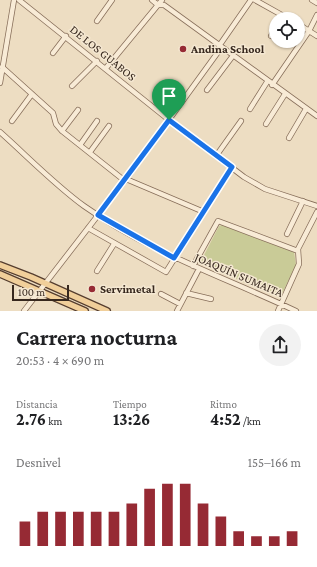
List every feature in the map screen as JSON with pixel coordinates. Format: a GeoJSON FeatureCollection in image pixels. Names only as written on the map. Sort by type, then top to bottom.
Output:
{"type":"FeatureCollection","features":[{"type":"Feature","properties":{"kind":"main road"},"geometry":{"type":"LineString","coordinates":[[0,265],[45,283],[107,311]]}},
{"type":"Feature","properties":{"kind":"main road"},"geometry":{"type":"LineString","coordinates":[[0,274],[85,311]]}},
{"type":"Feature","properties":{"kind":"street"},"geometry":{"type":"LineString","coordinates":[[0,83],[14,0]]}},
{"type":"Feature","properties":{"kind":"street","name":"DE LOS GUABOS"},"geometry":{"type":"LineString","coordinates":[[19,0],[66,36],[169,120],[216,156],[262,188],[317,206]]}},
{"type":"Feature","properties":{"kind":"street"},"geometry":{"type":"LineString","coordinates":[[97,21],[112,0]]}},
{"type":"Feature","properties":{"kind":"street"},"geometry":{"type":"LineString","coordinates":[[152,0],[158,5],[164,5],[232,57],[317,116]]}},
{"type":"Feature","properties":{"kind":"street"},"geometry":{"type":"LineString","coordinates":[[106,68],[162,0]]}},
{"type":"Feature","properties":{"kind":"street"},"geometry":{"type":"LineString","coordinates":[[24,311],[126,180],[220,47],[251,0]]}},
{"type":"Feature","properties":{"kind":"street"},"geometry":{"type":"LineString","coordinates":[[255,0],[274,12]]}},
{"type":"Feature","properties":{"kind":"street"},"geometry":{"type":"LineString","coordinates":[[312,0],[317,3]]}},
{"type":"Feature","properties":{"kind":"street"},"geometry":{"type":"LineString","coordinates":[[250,109],[309,31],[317,15]]}},
{"type":"Feature","properties":{"kind":"street"},"geometry":{"type":"LineString","coordinates":[[305,28],[317,36]]}},
{"type":"Feature","properties":{"kind":"street"},"geometry":{"type":"LineString","coordinates":[[53,53],[66,36]]}},
{"type":"Feature","properties":{"kind":"street"},"geometry":{"type":"LineString","coordinates":[[207,90],[232,57]]}},
{"type":"Feature","properties":{"kind":"street"},"geometry":{"type":"LineString","coordinates":[[72,86],[97,61]]}},
{"type":"Feature","properties":{"kind":"street"},"geometry":{"type":"LineString","coordinates":[[2,67],[54,114],[56,124],[62,131],[126,180],[204,212]]}},
{"type":"Feature","properties":{"kind":"street"},"geometry":{"type":"LineString","coordinates":[[12,121],[32,94]]}},
{"type":"Feature","properties":{"kind":"street"},"geometry":{"type":"LineString","coordinates":[[266,124],[285,94]]}},
{"type":"Feature","properties":{"kind":"street"},"geometry":{"type":"LineString","coordinates":[[289,138],[306,109]]}},
{"type":"Feature","properties":{"kind":"street"},"geometry":{"type":"LineString","coordinates":[[62,131],[78,110]]}},
{"type":"Feature","properties":{"kind":"street"},"geometry":{"type":"LineString","coordinates":[[80,145],[97,121]]}},
{"type":"Feature","properties":{"kind":"street"},"geometry":{"type":"LineString","coordinates":[[216,156],[241,121]]}},
{"type":"Feature","properties":{"kind":"street"},"geometry":{"type":"LineString","coordinates":[[90,152],[110,126]]}},
{"type":"Feature","properties":{"kind":"street","name":"JOAQUÍN SUMAITA"},"geometry":{"type":"LineString","coordinates":[[0,132],[71,196],[98,215],[174,258],[296,311]]}},
{"type":"Feature","properties":{"kind":"street"},"geometry":{"type":"LineString","coordinates":[[88,228],[165,272],[232,167]]}},
{"type":"Feature","properties":{"kind":"street"},"geometry":{"type":"LineString","coordinates":[[287,234],[303,201]]}},
{"type":"Feature","properties":{"kind":"street"},"geometry":{"type":"LineString","coordinates":[[278,311],[298,264],[298,251],[317,212]]}},
{"type":"Feature","properties":{"kind":"street"},"geometry":{"type":"LineString","coordinates":[[193,266],[218,221],[298,251]]}},
{"type":"Feature","properties":{"kind":"street"},"geometry":{"type":"LineString","coordinates":[[97,271],[114,244]]}},
{"type":"Feature","properties":{"kind":"street"},"geometry":{"type":"LineString","coordinates":[[177,311],[199,269]]}},
{"type":"Feature","properties":{"kind":"street"},"geometry":{"type":"LineString","coordinates":[[186,293],[211,299]]}},
{"type":"Feature","properties":{"kind":"street"},"geometry":{"type":"LineString","coordinates":[[161,294],[180,304]]}},
{"type":"Feature","properties":{"kind":"green space"},"geometry":{"type":"Polygon","coordinates":[[[222,225],[294,252],[296,265],[280,298],[200,263],[219,226],[222,225]]]}},
{"type":"Feature","properties":{"kind":"place","name":"Andina School"},"geometry":{"type":"Point","coordinates":[183,49]}},
{"type":"Feature","properties":{"kind":"place","name":"Servimetal"},"geometry":{"type":"Point","coordinates":[92,289]}},
{"type":"Feature","properties":{"kind":"route"},"geometry":{"type":"LineString","coordinates":[[169,120],[232,167],[174,258],[130,235],[98,215],[169,120]]}}]}
